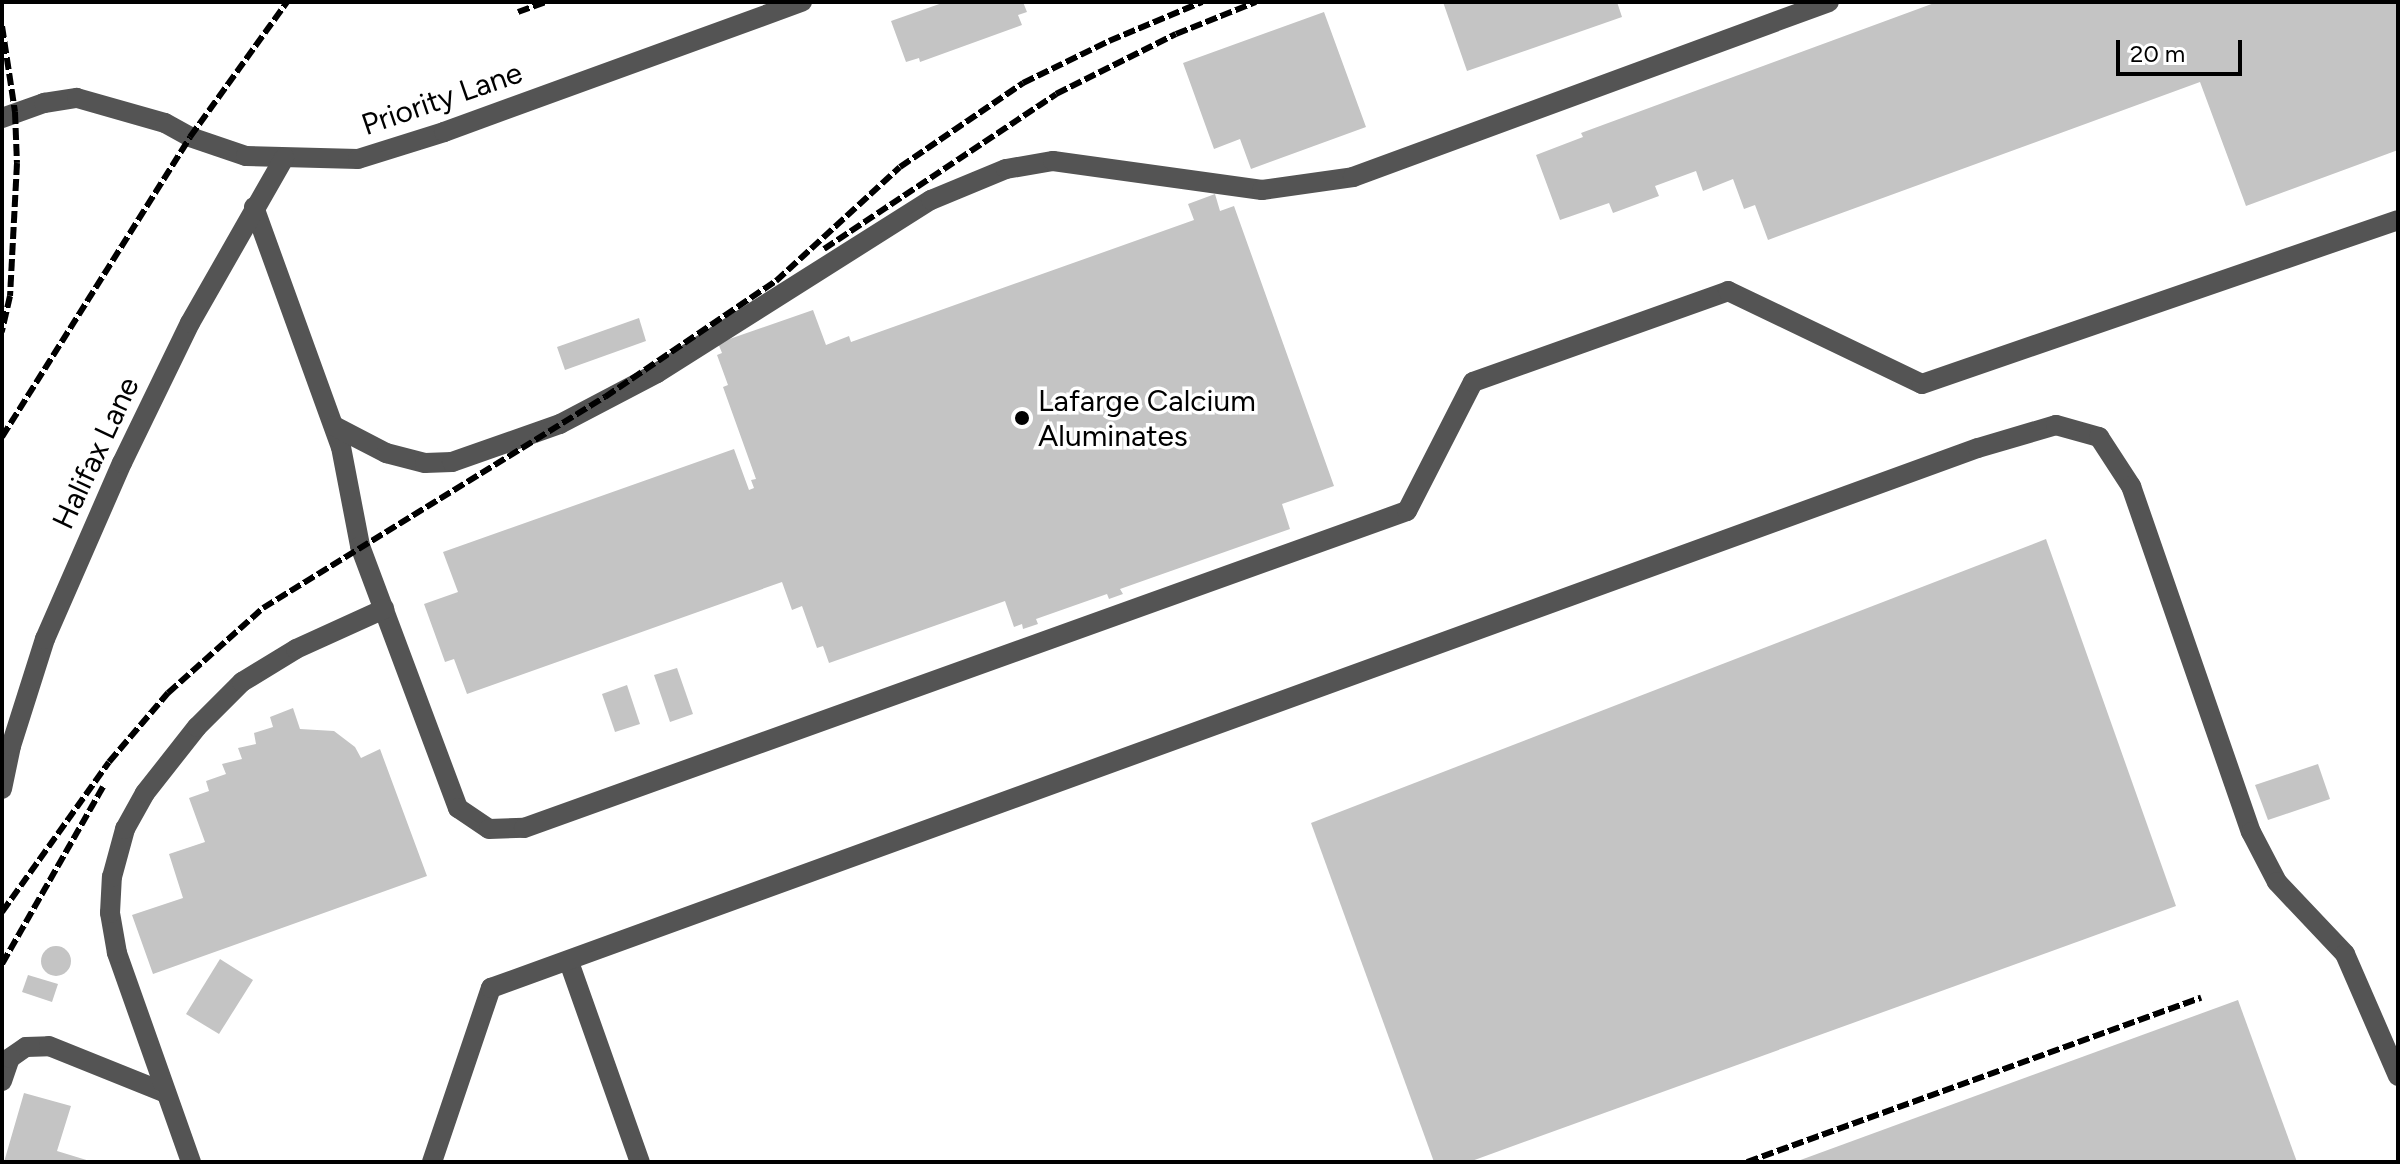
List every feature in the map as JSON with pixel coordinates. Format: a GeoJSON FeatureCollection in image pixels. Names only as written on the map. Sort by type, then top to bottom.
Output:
{"type":"FeatureCollection","features":[{"type":"Feature","properties":{"kind":"street","name":"Priority Lane"},"geometry":{"type":"LineString","coordinates":[[2,118],[44,103],[77,98],[165,123],[190,137],[246,156],[358,159],[444,132],[802,2]]}},
{"type":"Feature","properties":{"kind":"street"},"geometry":{"type":"LineString","coordinates":[[334,426],[386,453],[425,463],[452,462],[574,417],[657,373],[931,200],[1006,169],[1053,161],[1262,190],[1353,177],[1829,2]]}},
{"type":"Feature","properties":{"kind":"street","name":"Halifax Lane"},"geometry":{"type":"LineString","coordinates":[[2,789],[11,746],[51,625],[183,337],[284,158]]}},
{"type":"Feature","properties":{"kind":"street"},"geometry":{"type":"LineString","coordinates":[[254,207],[334,426],[360,546],[458,808],[489,829],[524,828],[1407,511],[1473,382],[1728,291],[1922,384],[2398,220]]}},
{"type":"Feature","properties":{"kind":"street"},"geometry":{"type":"LineString","coordinates":[[432,1162],[491,988],[1963,453],[2056,425],[2099,437],[2131,486],[2251,832],[2277,882],[2345,954],[2398,1076]]}},
{"type":"Feature","properties":{"kind":"street"},"geometry":{"type":"LineString","coordinates":[[191,1162],[117,953],[110,913],[112,877],[125,829],[145,793],[188,738],[242,682],[296,649],[384,609]]}},
{"type":"Feature","properties":{"kind":"street"},"geometry":{"type":"LineString","coordinates":[[569,962],[640,1162]]}},
{"type":"Feature","properties":{"kind":"street"},"geometry":{"type":"LineString","coordinates":[[2,1081],[10,1058],[26,1047],[49,1046],[166,1093]]}},
{"type":"Feature","properties":{"kind":"building"},"geometry":{"type":"Polygon","coordinates":[[[945,2],[1023,2],[1027,12],[1018,15],[1022,25],[920,62],[919,58],[906,62],[891,21],[945,2]]]}},
{"type":"Feature","properties":{"kind":"building"},"geometry":{"type":"Polygon","coordinates":[[[1443,2],[1617,2],[1622,17],[1467,71],[1443,2]]]}},
{"type":"Feature","properties":{"kind":"building"},"geometry":{"type":"Polygon","coordinates":[[[1937,2],[2398,2],[2398,150],[2246,206],[2200,82],[1768,240],[1755,205],[1744,209],[1733,179],[1703,191],[1696,171],[1655,186],[1659,196],[1613,213],[1609,203],[1560,220],[1536,155],[1583,137],[1581,133],[1937,2]]]}},
{"type":"Feature","properties":{"kind":"building"},"geometry":{"type":"Polygon","coordinates":[[[1324,12],[1366,127],[1251,169],[1240,139],[1214,149],[1183,63],[1324,12]]]}},
{"type":"Feature","properties":{"kind":"building","name":"Lafarge Calcium Aluminates"},"geometry":{"type":"Polygon","coordinates":[[[1215,194],[1220,211],[1234,206],[1334,486],[1282,504],[1290,529],[1120,589],[1123,594],[1109,599],[1107,594],[1036,619],[1038,624],[1023,629],[1022,624],[1014,627],[1005,601],[829,663],[823,646],[817,648],[802,606],[792,610],[782,582],[467,694],[454,659],[445,662],[424,604],[458,592],[443,552],[734,449],[749,490],[754,488],[751,480],[756,479],[723,387],[728,385],[717,355],[722,353],[718,343],[813,310],[826,345],[849,336],[851,342],[1194,220],[1188,204],[1215,194]]]}},
{"type":"Feature","properties":{"kind":"building"},"geometry":{"type":"Polygon","coordinates":[[[639,318],[646,341],[565,370],[557,347],[639,318]]]}},
{"type":"Feature","properties":{"kind":"building"},"geometry":{"type":"Polygon","coordinates":[[[2046,539],[2176,906],[1469,1162],[1434,1162],[1311,823],[2046,539]]]}},
{"type":"Feature","properties":{"kind":"building"},"geometry":{"type":"Polygon","coordinates":[[[677,668],[693,714],[670,722],[654,675],[677,668]]]}},
{"type":"Feature","properties":{"kind":"building"},"geometry":{"type":"Polygon","coordinates":[[[627,685],[640,724],[615,732],[602,694],[627,685]]]}},
{"type":"Feature","properties":{"kind":"building"},"geometry":{"type":"Polygon","coordinates":[[[293,708],[300,729],[334,731],[355,747],[361,758],[380,749],[427,876],[153,974],[132,915],[183,898],[169,854],[205,842],[189,798],[209,791],[206,781],[226,774],[222,764],[242,759],[238,748],[256,744],[254,733],[273,727],[270,717],[293,708]]]}},
{"type":"Feature","properties":{"kind":"building"},"geometry":{"type":"Polygon","coordinates":[[[2318,764],[2330,799],[2268,820],[2255,785],[2318,764]]]}},
{"type":"Feature","properties":{"kind":"building"},"geometry":{"type":"Polygon","coordinates":[[[56,946],[67,950],[71,961],[67,972],[56,976],[45,972],[41,961],[45,950],[56,946]]]}},
{"type":"Feature","properties":{"kind":"building"},"geometry":{"type":"Polygon","coordinates":[[[220,959],[253,980],[219,1034],[186,1014],[220,959]]]}},
{"type":"Feature","properties":{"kind":"building"},"geometry":{"type":"Polygon","coordinates":[[[28,975],[58,984],[52,1002],[22,992],[28,975]]]}},
{"type":"Feature","properties":{"kind":"building"},"geometry":{"type":"Polygon","coordinates":[[[2238,1000],[2297,1162],[1795,1162],[2238,1000]]]}},
{"type":"Feature","properties":{"kind":"building"},"geometry":{"type":"Polygon","coordinates":[[[24,1093],[71,1106],[57,1151],[93,1162],[4,1162],[24,1093]]]}},
{"type":"Feature","properties":{"kind":"railway"},"geometry":{"type":"LineString","coordinates":[[2,437],[190,137],[287,2]]}},
{"type":"Feature","properties":{"kind":"railway"},"geometry":{"type":"LineString","coordinates":[[518,12],[545,2]]}},
{"type":"Feature","properties":{"kind":"railway"},"geometry":{"type":"LineString","coordinates":[[2,912],[109,762],[168,693],[263,608],[605,397],[776,281],[900,167],[1023,83],[1109,41],[1202,2]]}},
{"type":"Feature","properties":{"kind":"railway"},"geometry":{"type":"LineString","coordinates":[[824,249],[1056,94],[1176,34],[1256,2]]}},
{"type":"Feature","properties":{"kind":"railway"},"geometry":{"type":"LineString","coordinates":[[2,26],[15,112],[17,163],[10,296],[2,332]]}},
{"type":"Feature","properties":{"kind":"railway"},"geometry":{"type":"LineString","coordinates":[[2,964],[103,787]]}},
{"type":"Feature","properties":{"kind":"railway"},"geometry":{"type":"LineString","coordinates":[[1747,1162],[2201,998]]}},
{"type":"Feature","properties":{"kind":"place","name":"Lafarge Calcium Aluminates"},"geometry":{"type":"Point","coordinates":[1022,418]}}]}
